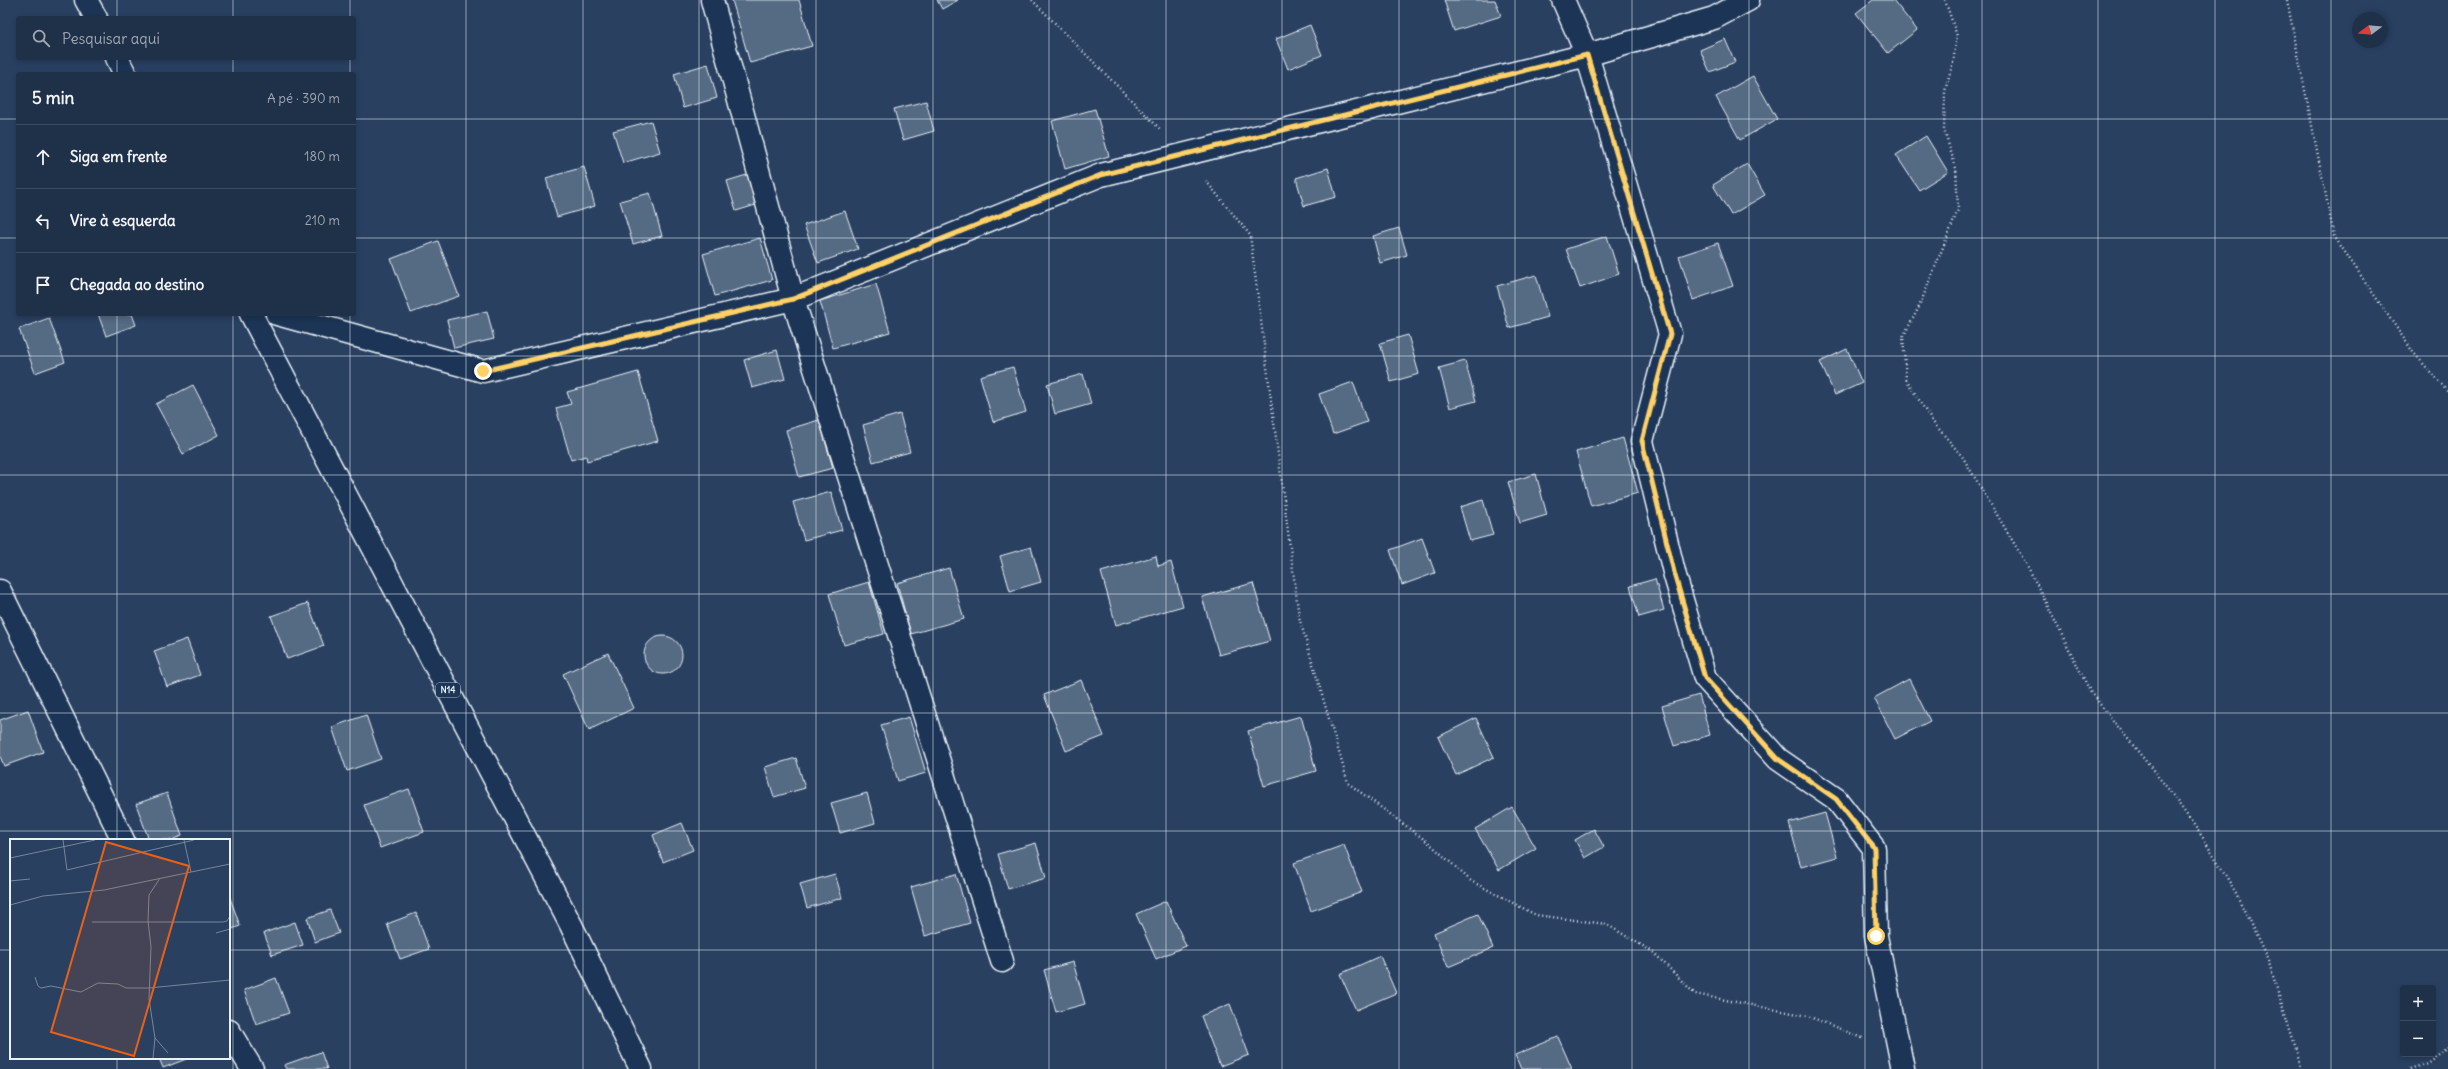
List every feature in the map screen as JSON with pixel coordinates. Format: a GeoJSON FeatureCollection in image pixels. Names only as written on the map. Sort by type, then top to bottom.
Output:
{"type":"FeatureCollection","features":[{"type":"Feature","properties":{"kind":"street"},"geometry":{"type":"LineString","coordinates":[[86,0],[95,16]]}},
{"type":"Feature","properties":{"kind":"street"},"geometry":{"type":"LineString","coordinates":[[712,0],[793,299],[1002,961]]}},
{"type":"Feature","properties":{"kind":"street"},"geometry":{"type":"LineString","coordinates":[[1564,0],[1587,55],[1670,334],[1642,441],[1675,576],[1705,678],[1778,759],[1836,799],[1874,848],[1876,936],[1902,1064]]}},
{"type":"Feature","properties":{"kind":"street"},"geometry":{"type":"LineString","coordinates":[[284,316],[483,371],[793,299],[1101,175],[1587,55],[1714,18],[1748,0]]}},
{"type":"Feature","properties":{"kind":"street"},"geometry":{"type":"LineString","coordinates":[[118,60],[124,72]]}},
{"type":"Feature","properties":{"kind":"street","name":"N14"},"geometry":{"type":"LineString","coordinates":[[252,316],[571,925],[641,1069]]}},
{"type":"Feature","properties":{"kind":"street"},"geometry":{"type":"LineString","coordinates":[[0,591],[123,839]]}},
{"type":"Feature","properties":{"kind":"street"},"geometry":{"type":"LineString","coordinates":[[230,1032],[252,1069]]}},
{"type":"Feature","properties":{"kind":"path"},"geometry":{"type":"LineString","coordinates":[[1032,0],[1184,154],[1250,235],[1299,617],[1348,783],[1429,843],[1471,881],[1536,915],[1606,924],[1653,952],[1695,994],[1808,1016],[1859,1035],[1902,1064]]}},
{"type":"Feature","properties":{"kind":"path"},"geometry":{"type":"LineString","coordinates":[[1946,0],[1957,36],[1953,62],[1945,91],[1944,130],[1956,168],[1958,210],[1919,307],[1903,337],[1906,379],[1932,421],[1962,456],[2027,565],[2091,693],[2194,825],[2236,893],[2269,963],[2302,1069]]}},
{"type":"Feature","properties":{"kind":"path"},"geometry":{"type":"LineString","coordinates":[[2287,0],[2334,236],[2413,352],[2448,392]]}},
{"type":"Feature","properties":{"kind":"path"},"geometry":{"type":"LineString","coordinates":[[2410,1069],[2427,1063],[2448,1047]]}},
{"type":"Feature","properties":{"kind":"building"},"geometry":{"type":"Polygon","coordinates":[[[732,0],[799,0],[812,46],[750,63],[732,0]]]}},
{"type":"Feature","properties":{"kind":"building"},"geometry":{"type":"Polygon","coordinates":[[[937,0],[958,0],[942,9],[937,0]]]}},
{"type":"Feature","properties":{"kind":"building"},"geometry":{"type":"Polygon","coordinates":[[[1444,0],[1495,0],[1501,16],[1454,31],[1444,0]]]}},
{"type":"Feature","properties":{"kind":"building"},"geometry":{"type":"Polygon","coordinates":[[[1873,0],[1893,0],[1917,30],[1888,53],[1856,13],[1873,0]]]}},
{"type":"Feature","properties":{"kind":"building"},"geometry":{"type":"Polygon","coordinates":[[[1310,25],[1322,55],[1288,69],[1276,39],[1310,25]]]}},
{"type":"Feature","properties":{"kind":"building"},"geometry":{"type":"Polygon","coordinates":[[[1725,39],[1735,62],[1710,72],[1700,50],[1725,39]]]}},
{"type":"Feature","properties":{"kind":"building"},"geometry":{"type":"Polygon","coordinates":[[[708,64],[717,98],[683,108],[674,74],[708,64]]]}},
{"type":"Feature","properties":{"kind":"building"},"geometry":{"type":"Polygon","coordinates":[[[1753,76],[1777,119],[1740,140],[1716,97],[1753,76]]]}},
{"type":"Feature","properties":{"kind":"building"},"geometry":{"type":"Polygon","coordinates":[[[926,101],[934,131],[903,140],[894,109],[926,101]]]}},
{"type":"Feature","properties":{"kind":"building"},"geometry":{"type":"Polygon","coordinates":[[[1095,109],[1109,156],[1065,169],[1052,121],[1095,109]]]}},
{"type":"Feature","properties":{"kind":"building"},"geometry":{"type":"Polygon","coordinates":[[[651,121],[660,152],[623,163],[613,131],[651,121]]]}},
{"type":"Feature","properties":{"kind":"building"},"geometry":{"type":"Polygon","coordinates":[[[1926,136],[1948,172],[1919,190],[1896,155],[1926,136]]]}},
{"type":"Feature","properties":{"kind":"building"},"geometry":{"type":"Polygon","coordinates":[[[1747,164],[1765,195],[1731,215],[1713,185],[1747,164]]]}},
{"type":"Feature","properties":{"kind":"building"},"geometry":{"type":"Polygon","coordinates":[[[584,167],[595,206],[557,217],[546,178],[584,167]]]}},
{"type":"Feature","properties":{"kind":"building"},"geometry":{"type":"Polygon","coordinates":[[[1328,168],[1336,197],[1304,206],[1296,178],[1328,168]]]}},
{"type":"Feature","properties":{"kind":"building"},"geometry":{"type":"Polygon","coordinates":[[[750,174],[759,204],[736,211],[727,181],[750,174]]]}},
{"type":"Feature","properties":{"kind":"building"},"geometry":{"type":"Polygon","coordinates":[[[650,193],[662,236],[633,244],[620,201],[650,193]]]}},
{"type":"Feature","properties":{"kind":"building"},"geometry":{"type":"Polygon","coordinates":[[[845,211],[858,249],[818,263],[804,225],[845,211]]]}},
{"type":"Feature","properties":{"kind":"building"},"geometry":{"type":"Polygon","coordinates":[[[1399,228],[1407,255],[1380,263],[1373,236],[1399,228]]]}},
{"type":"Feature","properties":{"kind":"building"},"geometry":{"type":"Polygon","coordinates":[[[1607,236],[1619,274],[1580,288],[1566,249],[1607,236]]]}},
{"type":"Feature","properties":{"kind":"building"},"geometry":{"type":"Polygon","coordinates":[[[760,238],[772,280],[715,296],[703,254],[760,238]]]}},
{"type":"Feature","properties":{"kind":"building"},"geometry":{"type":"Polygon","coordinates":[[[438,241],[459,296],[411,313],[391,259],[438,241]]]}},
{"type":"Feature","properties":{"kind":"building"},"geometry":{"type":"Polygon","coordinates":[[[1718,243],[1733,286],[1693,300],[1679,256],[1718,243]]]}},
{"type":"Feature","properties":{"kind":"building"},"geometry":{"type":"Polygon","coordinates":[[[1536,275],[1548,317],[1509,328],[1497,286],[1536,275]]]}},
{"type":"Feature","properties":{"kind":"building"},"geometry":{"type":"Polygon","coordinates":[[[876,284],[890,332],[833,348],[820,301],[876,284]]]}},
{"type":"Feature","properties":{"kind":"building"},"geometry":{"type":"Polygon","coordinates":[[[487,311],[494,339],[454,348],[447,320],[487,311]]]}},
{"type":"Feature","properties":{"kind":"building"},"geometry":{"type":"Polygon","coordinates":[[[99,316],[133,316],[136,325],[106,336],[99,316]]]}},
{"type":"Feature","properties":{"kind":"building"},"geometry":{"type":"Polygon","coordinates":[[[49,318],[65,362],[35,373],[19,329],[49,318]]]}},
{"type":"Feature","properties":{"kind":"building"},"geometry":{"type":"Polygon","coordinates":[[[1408,335],[1419,374],[1391,382],[1380,343],[1408,335]]]}},
{"type":"Feature","properties":{"kind":"building"},"geometry":{"type":"Polygon","coordinates":[[[1847,349],[1862,383],[1835,395],[1820,362],[1847,349]]]}},
{"type":"Feature","properties":{"kind":"building"},"geometry":{"type":"Polygon","coordinates":[[[777,350],[785,379],[752,388],[744,360],[777,350]]]}},
{"type":"Feature","properties":{"kind":"building"},"geometry":{"type":"Polygon","coordinates":[[[1465,361],[1476,401],[1450,408],[1439,368],[1465,361]]]}},
{"type":"Feature","properties":{"kind":"building"},"geometry":{"type":"Polygon","coordinates":[[[1013,367],[1026,412],[993,422],[980,376],[1013,367]]]}},
{"type":"Feature","properties":{"kind":"building"},"geometry":{"type":"Polygon","coordinates":[[[638,372],[658,441],[587,461],[586,456],[571,460],[556,408],[571,404],[567,392],[638,372]]]}},
{"type":"Feature","properties":{"kind":"building"},"geometry":{"type":"Polygon","coordinates":[[[1083,374],[1091,404],[1055,414],[1047,384],[1083,374]]]}},
{"type":"Feature","properties":{"kind":"building"},"geometry":{"type":"Polygon","coordinates":[[[1353,382],[1367,422],[1333,434],[1319,394],[1353,382]]]}},
{"type":"Feature","properties":{"kind":"building"},"geometry":{"type":"Polygon","coordinates":[[[193,385],[219,435],[183,454],[156,404],[193,385]]]}},
{"type":"Feature","properties":{"kind":"building"},"geometry":{"type":"Polygon","coordinates":[[[900,414],[910,452],[873,462],[863,425],[900,414]]]}},
{"type":"Feature","properties":{"kind":"building"},"geometry":{"type":"Polygon","coordinates":[[[819,420],[833,468],[799,477],[786,430],[819,420]]]}},
{"type":"Feature","properties":{"kind":"building"},"geometry":{"type":"Polygon","coordinates":[[[1623,438],[1638,493],[1591,506],[1576,452],[1623,438]]]}},
{"type":"Feature","properties":{"kind":"building"},"geometry":{"type":"Polygon","coordinates":[[[1536,474],[1547,515],[1520,523],[1508,482],[1536,474]]]}},
{"type":"Feature","properties":{"kind":"building"},"geometry":{"type":"Polygon","coordinates":[[[831,492],[842,530],[804,540],[793,502],[831,492]]]}},
{"type":"Feature","properties":{"kind":"building"},"geometry":{"type":"Polygon","coordinates":[[[1483,500],[1493,535],[1470,541],[1460,507],[1483,500]]]}},
{"type":"Feature","properties":{"kind":"building"},"geometry":{"type":"Polygon","coordinates":[[[1422,538],[1435,573],[1402,585],[1390,550],[1422,538]]]}},
{"type":"Feature","properties":{"kind":"building"},"geometry":{"type":"Polygon","coordinates":[[[1031,547],[1041,582],[1010,591],[1000,556],[1031,547]]]}},
{"type":"Feature","properties":{"kind":"building"},"geometry":{"type":"Polygon","coordinates":[[[1156,556],[1158,566],[1171,562],[1183,606],[1116,625],[1101,572],[1156,556]]]}},
{"type":"Feature","properties":{"kind":"building"},"geometry":{"type":"Polygon","coordinates":[[[949,568],[964,619],[911,634],[897,583],[949,568]]]}},
{"type":"Feature","properties":{"kind":"building"},"geometry":{"type":"Polygon","coordinates":[[[1655,579],[1664,610],[1639,617],[1630,586],[1655,579]]]}},
{"type":"Feature","properties":{"kind":"building"},"geometry":{"type":"Polygon","coordinates":[[[869,582],[884,634],[844,645],[829,594],[869,582]]]}},
{"type":"Feature","properties":{"kind":"building"},"geometry":{"type":"Polygon","coordinates":[[[1253,583],[1270,641],[1219,655],[1202,597],[1253,583]]]}},
{"type":"Feature","properties":{"kind":"building"},"geometry":{"type":"Polygon","coordinates":[[[308,603],[324,646],[287,659],[271,616],[308,603]]]}},
{"type":"Feature","properties":{"kind":"building"},"geometry":{"type":"Polygon","coordinates":[[[659,636],[667,636],[677,641],[681,648],[681,662],[677,669],[667,674],[659,674],[649,669],[647,666],[644,659],[644,651],[649,641],[652,639],[659,636]]]}},
{"type":"Feature","properties":{"kind":"building"},"geometry":{"type":"Polygon","coordinates":[[[187,639],[200,675],[167,687],[154,651],[187,639]]]}},
{"type":"Feature","properties":{"kind":"building"},"geometry":{"type":"Polygon","coordinates":[[[608,653],[634,708],[589,730],[563,674],[608,653]]]}},
{"type":"Feature","properties":{"kind":"building"},"geometry":{"type":"Polygon","coordinates":[[[1909,679],[1930,721],[1895,739],[1874,698],[1909,679]]]}},
{"type":"Feature","properties":{"kind":"building"},"geometry":{"type":"Polygon","coordinates":[[[1081,680],[1104,736],[1066,751],[1044,695],[1081,680]]]}},
{"type":"Feature","properties":{"kind":"building"},"geometry":{"type":"Polygon","coordinates":[[[1699,695],[1710,735],[1674,746],[1662,706],[1699,695]]]}},
{"type":"Feature","properties":{"kind":"building"},"geometry":{"type":"Polygon","coordinates":[[[28,710],[43,752],[4,766],[0,756],[0,720],[28,710]]]}},
{"type":"Feature","properties":{"kind":"building"},"geometry":{"type":"Polygon","coordinates":[[[366,715],[381,759],[347,771],[332,727],[366,715]]]}},
{"type":"Feature","properties":{"kind":"building"},"geometry":{"type":"Polygon","coordinates":[[[1301,716],[1316,771],[1264,786],[1248,731],[1301,716]]]}},
{"type":"Feature","properties":{"kind":"building"},"geometry":{"type":"Polygon","coordinates":[[[909,717],[926,773],[898,781],[881,725],[909,717]]]}},
{"type":"Feature","properties":{"kind":"building"},"geometry":{"type":"Polygon","coordinates":[[[1476,718],[1494,757],[1456,775],[1438,737],[1476,718]]]}},
{"type":"Feature","properties":{"kind":"building"},"geometry":{"type":"Polygon","coordinates":[[[796,758],[805,788],[774,797],[765,767],[796,758]]]}},
{"type":"Feature","properties":{"kind":"building"},"geometry":{"type":"Polygon","coordinates":[[[409,789],[424,832],[380,848],[364,805],[409,789]]]}},
{"type":"Feature","properties":{"kind":"building"},"geometry":{"type":"Polygon","coordinates":[[[167,793],[182,836],[174,839],[149,839],[136,804],[167,793]]]}},
{"type":"Feature","properties":{"kind":"building"},"geometry":{"type":"Polygon","coordinates":[[[867,793],[875,823],[840,833],[831,803],[867,793]]]}},
{"type":"Feature","properties":{"kind":"building"},"geometry":{"type":"Polygon","coordinates":[[[1512,807],[1536,848],[1499,870],[1475,829],[1512,807]]]}},
{"type":"Feature","properties":{"kind":"building"},"geometry":{"type":"Polygon","coordinates":[[[1825,813],[1837,857],[1801,867],[1789,823],[1825,813]]]}},
{"type":"Feature","properties":{"kind":"building"},"geometry":{"type":"Polygon","coordinates":[[[682,823],[693,850],[663,862],[653,835],[682,823]]]}},
{"type":"Feature","properties":{"kind":"building"},"geometry":{"type":"Polygon","coordinates":[[[1594,829],[1604,847],[1585,858],[1575,840],[1594,829]]]}},
{"type":"Feature","properties":{"kind":"building"},"geometry":{"type":"Polygon","coordinates":[[[1036,843],[1046,878],[1008,889],[998,854],[1036,843]]]}},
{"type":"Feature","properties":{"kind":"building"},"geometry":{"type":"Polygon","coordinates":[[[1344,845],[1362,892],[1311,911],[1294,863],[1344,845]]]}},
{"type":"Feature","properties":{"kind":"building"},"geometry":{"type":"Polygon","coordinates":[[[835,874],[842,898],[807,908],[800,884],[835,874]]]}},
{"type":"Feature","properties":{"kind":"building"},"geometry":{"type":"Polygon","coordinates":[[[956,874],[970,923],[925,936],[911,887],[956,874]]]}},
{"type":"Feature","properties":{"kind":"building"},"geometry":{"type":"Polygon","coordinates":[[[230,898],[240,926],[230,930],[230,898]]]}},
{"type":"Feature","properties":{"kind":"building"},"geometry":{"type":"Polygon","coordinates":[[[1166,901],[1186,946],[1156,959],[1136,914],[1166,901]]]}},
{"type":"Feature","properties":{"kind":"building"},"geometry":{"type":"Polygon","coordinates":[[[330,910],[339,933],[315,942],[307,918],[330,910]]]}},
{"type":"Feature","properties":{"kind":"building"},"geometry":{"type":"Polygon","coordinates":[[[416,913],[429,949],[400,959],[387,924],[416,913]]]}},
{"type":"Feature","properties":{"kind":"building"},"geometry":{"type":"Polygon","coordinates":[[[1478,914],[1493,948],[1448,967],[1434,933],[1478,914]]]}},
{"type":"Feature","properties":{"kind":"building"},"geometry":{"type":"Polygon","coordinates":[[[295,922],[303,945],[272,955],[264,933],[295,922]]]}},
{"type":"Feature","properties":{"kind":"building"},"geometry":{"type":"Polygon","coordinates":[[[1380,956],[1396,993],[1356,1010],[1340,974],[1380,956]]]}},
{"type":"Feature","properties":{"kind":"building"},"geometry":{"type":"Polygon","coordinates":[[[1073,962],[1085,1004],[1056,1012],[1044,970],[1073,962]]]}},
{"type":"Feature","properties":{"kind":"building"},"geometry":{"type":"Polygon","coordinates":[[[276,978],[289,1013],[256,1024],[244,990],[276,978]]]}},
{"type":"Feature","properties":{"kind":"building"},"geometry":{"type":"Polygon","coordinates":[[[1230,1004],[1249,1055],[1220,1066],[1201,1016],[1230,1004]]]}},
{"type":"Feature","properties":{"kind":"building"},"geometry":{"type":"Polygon","coordinates":[[[1558,1037],[1572,1069],[1521,1069],[1515,1055],[1558,1037]]]}},
{"type":"Feature","properties":{"kind":"building"},"geometry":{"type":"Polygon","coordinates":[[[321,1052],[327,1069],[286,1069],[284,1065],[321,1052]]]}},
{"type":"Feature","properties":{"kind":"building"},"geometry":{"type":"Polygon","coordinates":[[[159,1059],[186,1059],[163,1068],[159,1059]]]}},
{"type":"Feature","properties":{"kind":"route"},"geometry":{"type":"LineString","coordinates":[[483,371],[793,299],[1101,175],[1587,55],[1670,334],[1642,441],[1675,576],[1705,678],[1778,759],[1836,799],[1874,848],[1876,936]]}}]}
